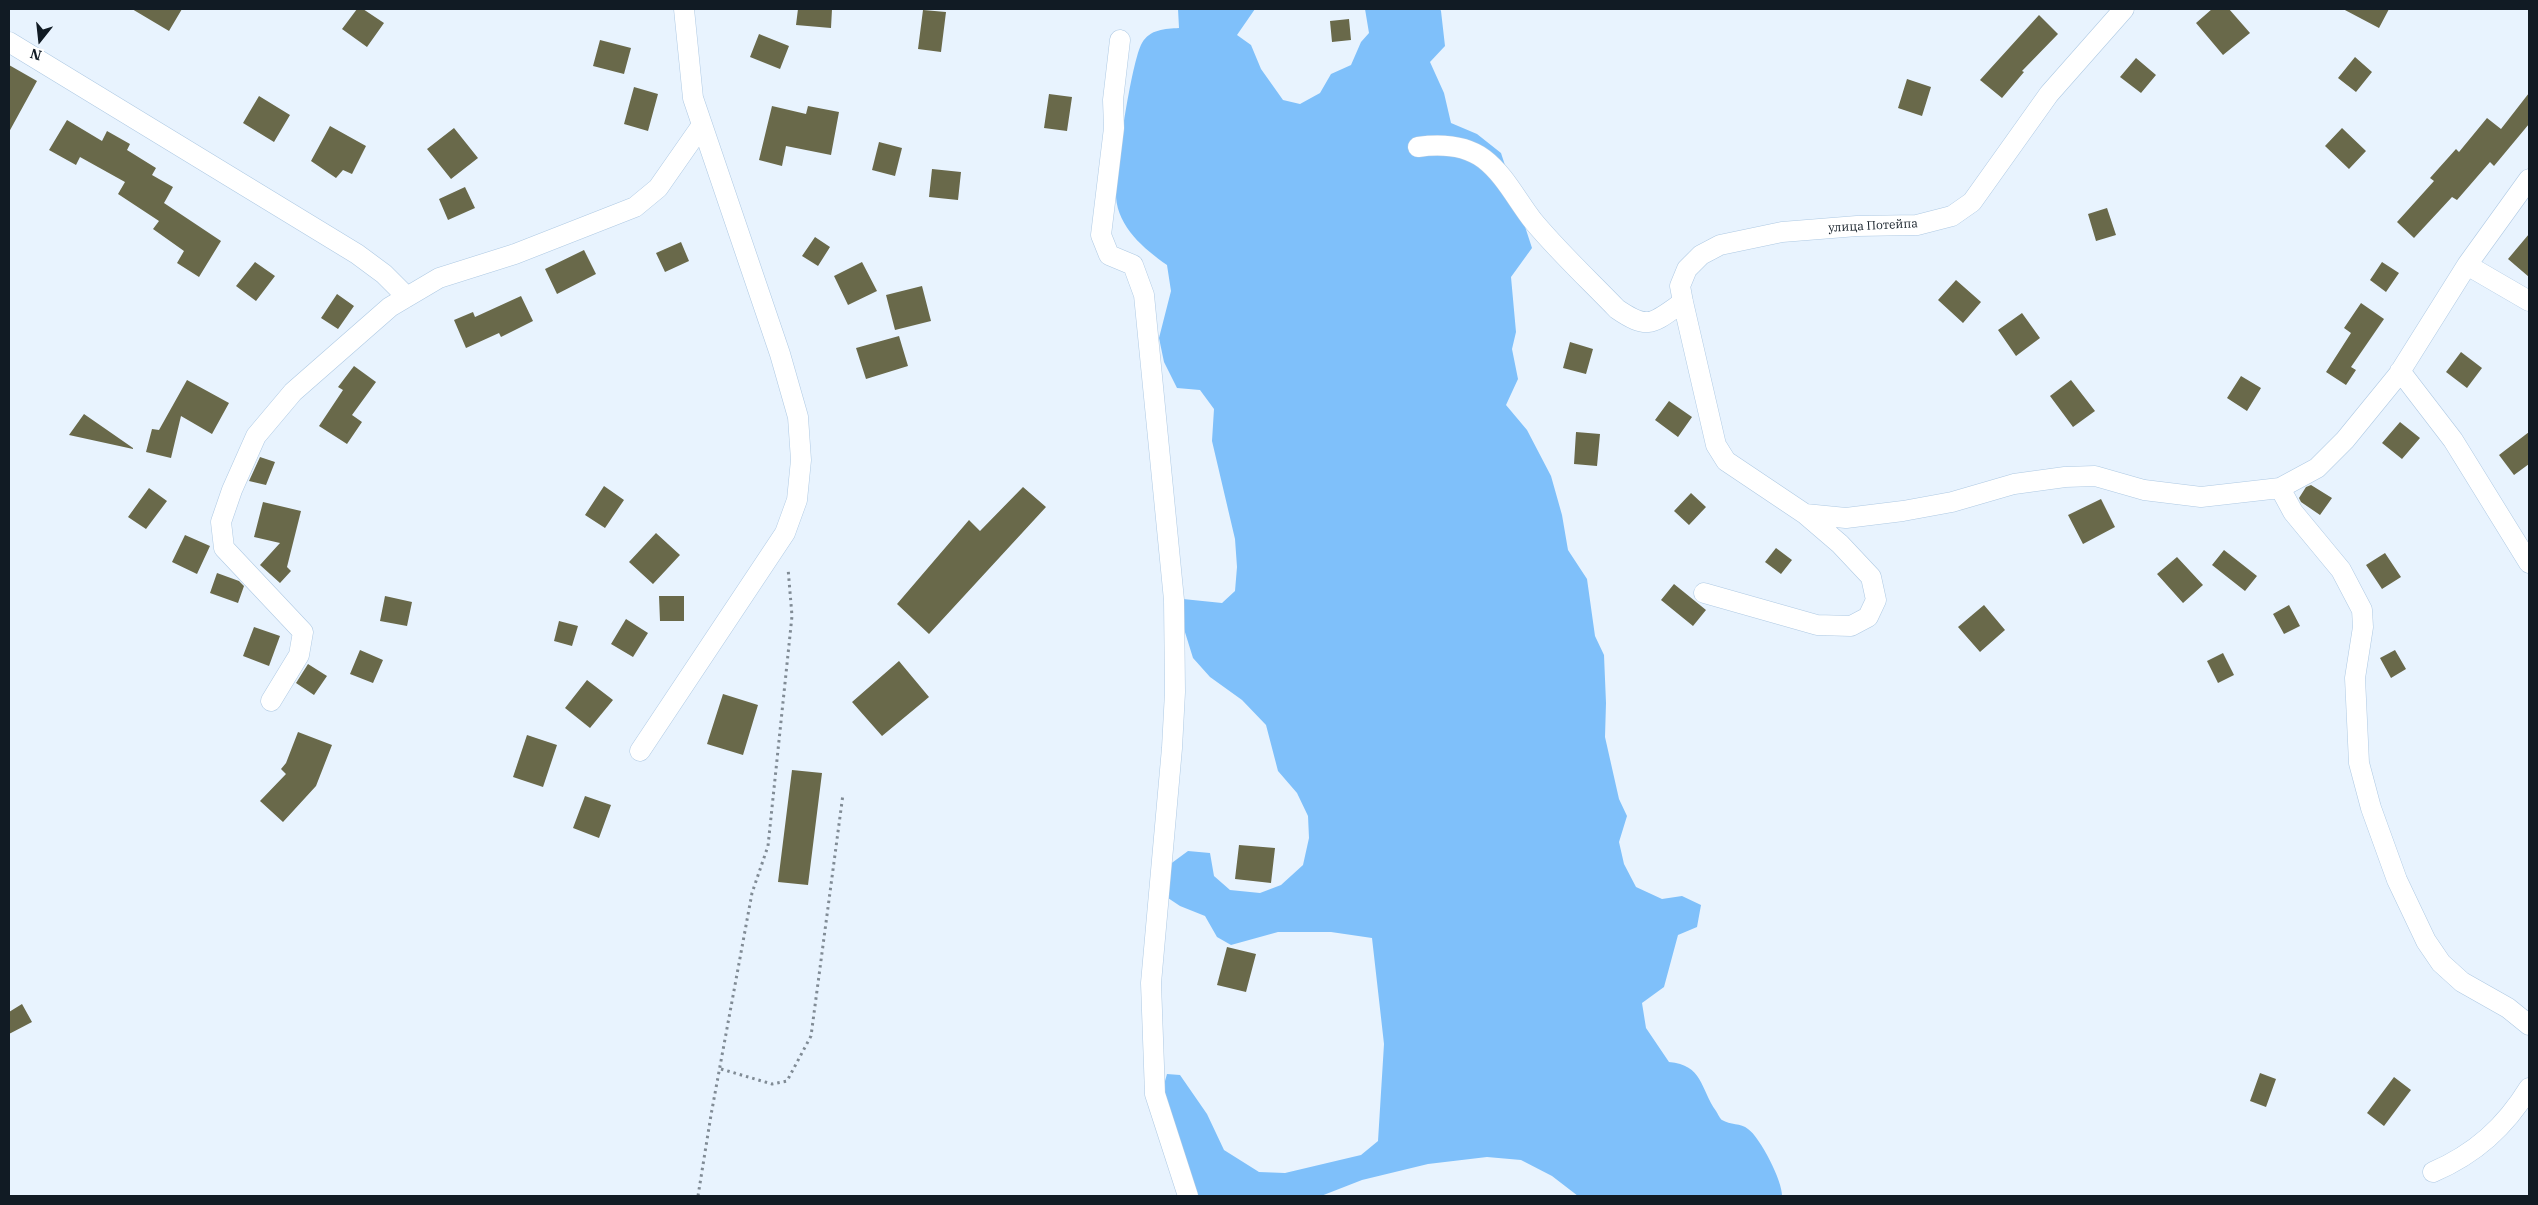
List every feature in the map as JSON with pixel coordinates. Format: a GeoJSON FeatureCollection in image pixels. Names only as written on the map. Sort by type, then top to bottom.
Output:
{"type":"FeatureCollection","features":[{"type":"Feature","properties":{"kind":"street"},"geometry":{"type":"LineString","coordinates":[[640,751],[785,533],[797,500],[801,460],[798,417],[780,354],[694,98],[684,9]]}},
{"type":"Feature","properties":{"kind":"street","name":"улица Потейпа"},"geometry":{"type":"LineString","coordinates":[[1704,593],[1817,625],[1851,626],[1868,617],[1876,600],[1871,577],[1840,544],[1805,514],[1726,461],[1716,445],[1680,286],[1687,269],[1701,255],[1720,244],[1782,232],[1857,226],[1917,225],[1952,216],[1972,202],[2049,94],[2124,9]]}},
{"type":"Feature","properties":{"kind":"street"},"geometry":{"type":"LineString","coordinates":[[1120,40],[1113,100],[1114,128],[1100,235],[1110,255],[1133,264],[1144,295],[1173,590],[1175,692],[1172,748],[1151,983],[1154,1094],[1188,1196]]}},
{"type":"Feature","properties":{"kind":"street"},"geometry":{"type":"LineString","coordinates":[[9,42],[357,254],[384,274],[407,297]]}},
{"type":"Feature","properties":{"kind":"street"},"geometry":{"type":"LineString","coordinates":[[271,701],[299,655],[303,632],[224,548],[221,522],[232,490],[256,436],[293,392],[390,307],[439,278],[515,254],[635,207],[658,188],[702,125]]}},
{"type":"Feature","properties":{"kind":"street"},"geometry":{"type":"LineString","coordinates":[[1418,148],[1438,145],[1461,148],[1484,159],[1499,174],[1548,239],[1617,309],[1629,318],[1644,323],[1657,320],[1683,302]]}},
{"type":"Feature","properties":{"kind":"street"},"geometry":{"type":"LineString","coordinates":[[1805,514],[1846,518],[1903,511],[1952,502],[2014,484],[2065,477],[2095,476],[2144,490],[2201,497],[2280,488],[2317,468],[2345,440],[2400,371],[2468,265],[2529,180]]}},
{"type":"Feature","properties":{"kind":"street"},"geometry":{"type":"LineString","coordinates":[[2468,265],[2529,300]]}},
{"type":"Feature","properties":{"kind":"street"},"geometry":{"type":"LineString","coordinates":[[2400,371],[2453,440],[2529,563]]}},
{"type":"Feature","properties":{"kind":"street"},"geometry":{"type":"LineString","coordinates":[[2280,488],[2293,512],[2341,570],[2362,610],[2363,627],[2355,678],[2359,763],[2371,808],[2397,880],[2426,941],[2441,963],[2462,982],[2508,1008],[2529,1024]]}},
{"type":"Feature","properties":{"kind":"street"},"geometry":{"type":"LineString","coordinates":[[2433,1172],[2457,1162],[2485,1142],[2517,1108],[2529,1088]]}},
{"type":"Feature","properties":{"kind":"path"},"geometry":{"type":"LineString","coordinates":[[698,1196],[752,893],[768,846],[792,616],[785,533]]}},
{"type":"Feature","properties":{"kind":"path"},"geometry":{"type":"LineString","coordinates":[[720,1070],[772,1084],[787,1081],[812,1036],[843,794]]}},
{"type":"Feature","properties":{"kind":"shaded area"},"geometry":{"type":"Polygon","coordinates":[[[1178,9],[1255,9],[1237,35],[1251,45],[1261,69],[1283,100],[1300,104],[1320,93],[1331,74],[1351,65],[1361,42],[1369,33],[1365,9],[1440,9],[1445,46],[1430,62],[1444,93],[1451,123],[1477,134],[1501,153],[1532,248],[1511,277],[1516,332],[1512,349],[1518,379],[1506,405],[1527,430],[1551,476],[1562,515],[1568,550],[1587,579],[1595,636],[1604,655],[1605,737],[1619,799],[1627,816],[1619,842],[1624,864],[1636,887],[1662,899],[1682,896],[1701,905],[1697,927],[1678,935],[1664,987],[1642,1003],[1646,1028],[1669,1062],[1680,1064],[1695,1073],[1721,1119],[1728,1123],[1745,1127],[1759,1141],[1775,1171],[1782,1196],[1578,1196],[1552,1176],[1521,1160],[1487,1157],[1428,1164],[1362,1180],[1321,1196],[1193,1196],[1163,1088],[1167,1074],[1180,1075],[1207,1114],[1224,1150],[1259,1172],[1285,1173],[1361,1155],[1378,1141],[1384,1044],[1372,938],[1331,932],[1278,932],[1231,945],[1217,937],[1205,916],[1180,906],[1168,898],[1169,865],[1188,851],[1210,853],[1214,876],[1230,890],[1260,893],[1281,885],[1303,865],[1309,838],[1308,816],[1297,793],[1278,771],[1266,725],[1242,700],[1210,677],[1193,658],[1184,629],[1183,599],[1222,603],[1235,591],[1237,567],[1235,539],[1212,441],[1214,409],[1200,390],[1177,388],[1164,362],[1159,338],[1171,291],[1167,265],[1141,244],[1127,227],[1118,208],[1116,197],[1118,166],[1125,118],[1138,53],[1145,38],[1149,35],[1158,31],[1179,28],[1178,9]]]}},
{"type":"Feature","properties":{"kind":"building"},"geometry":{"type":"Polygon","coordinates":[[[132,9],[182,9],[169,31],[132,9]]]}},
{"type":"Feature","properties":{"kind":"building"},"geometry":{"type":"Polygon","coordinates":[[[357,9],[363,9],[384,23],[367,47],[342,29],[357,9]]]}},
{"type":"Feature","properties":{"kind":"building"},"geometry":{"type":"Polygon","coordinates":[[[798,9],[832,9],[831,28],[796,25],[798,9]]]}},
{"type":"Feature","properties":{"kind":"building"},"geometry":{"type":"Polygon","coordinates":[[[2212,9],[2229,9],[2250,33],[2223,55],[2196,23],[2212,9]]]}},
{"type":"Feature","properties":{"kind":"building"},"geometry":{"type":"Polygon","coordinates":[[[2343,9],[2389,9],[2379,28],[2343,9]]]}},
{"type":"Feature","properties":{"kind":"building"},"geometry":{"type":"Polygon","coordinates":[[[923,10],[946,12],[941,52],[918,49],[923,10]]]}},
{"type":"Feature","properties":{"kind":"building"},"geometry":{"type":"Polygon","coordinates":[[[2039,15],[2058,34],[2022,71],[2024,72],[2002,98],[1980,80],[2039,15]]]}},
{"type":"Feature","properties":{"kind":"building"},"geometry":{"type":"Polygon","coordinates":[[[1349,19],[1351,40],[1332,42],[1330,21],[1349,19]]]}},
{"type":"Feature","properties":{"kind":"building"},"geometry":{"type":"Polygon","coordinates":[[[759,34],[789,46],[780,69],[750,57],[759,34]]]}},
{"type":"Feature","properties":{"kind":"building"},"geometry":{"type":"Polygon","coordinates":[[[600,40],[631,48],[624,74],[593,66],[600,40]]]}},
{"type":"Feature","properties":{"kind":"building"},"geometry":{"type":"Polygon","coordinates":[[[2355,57],[2372,72],[2356,92],[2338,78],[2355,57]]]}},
{"type":"Feature","properties":{"kind":"building"},"geometry":{"type":"Polygon","coordinates":[[[2136,58],[2156,75],[2141,93],[2120,77],[2136,58]]]}},
{"type":"Feature","properties":{"kind":"building"},"geometry":{"type":"Polygon","coordinates":[[[9,65],[37,81],[9,132],[9,65]]]}},
{"type":"Feature","properties":{"kind":"building"},"geometry":{"type":"Polygon","coordinates":[[[1907,79],[1931,87],[1922,116],[1898,108],[1907,79]]]}},
{"type":"Feature","properties":{"kind":"building"},"geometry":{"type":"Polygon","coordinates":[[[634,87],[658,94],[648,131],[624,124],[634,87]]]}},
{"type":"Feature","properties":{"kind":"building"},"geometry":{"type":"Polygon","coordinates":[[[2529,93],[2529,124],[2494,166],[2490,162],[2457,200],[2452,197],[2414,238],[2397,222],[2434,181],[2430,178],[2456,149],[2459,152],[2487,118],[2501,129],[2529,93]]]}},
{"type":"Feature","properties":{"kind":"building"},"geometry":{"type":"Polygon","coordinates":[[[1049,94],[1072,97],[1067,131],[1044,128],[1049,94]]]}},
{"type":"Feature","properties":{"kind":"building"},"geometry":{"type":"Polygon","coordinates":[[[259,96],[290,115],[274,142],[243,123],[259,96]]]}},
{"type":"Feature","properties":{"kind":"building"},"geometry":{"type":"Polygon","coordinates":[[[772,106],[806,114],[808,106],[839,112],[831,155],[786,146],[782,166],[759,160],[772,106]]]}},
{"type":"Feature","properties":{"kind":"building"},"geometry":{"type":"Polygon","coordinates":[[[67,120],[102,141],[107,131],[130,144],[127,150],[156,168],[152,175],[173,187],[164,203],[221,241],[199,277],[177,263],[184,251],[153,229],[159,221],[118,194],[125,182],[80,157],[76,165],[49,150],[67,120]]]}},
{"type":"Feature","properties":{"kind":"building"},"geometry":{"type":"Polygon","coordinates":[[[330,126],[366,146],[352,174],[343,170],[336,178],[311,161],[330,126]]]}},
{"type":"Feature","properties":{"kind":"building"},"geometry":{"type":"Polygon","coordinates":[[[454,128],[478,158],[451,179],[427,149],[454,128]]]}},
{"type":"Feature","properties":{"kind":"building"},"geometry":{"type":"Polygon","coordinates":[[[2342,128],[2366,151],[2349,169],[2325,146],[2342,128]]]}},
{"type":"Feature","properties":{"kind":"building"},"geometry":{"type":"Polygon","coordinates":[[[879,142],[902,148],[895,176],[872,170],[879,142]]]}},
{"type":"Feature","properties":{"kind":"building"},"geometry":{"type":"Polygon","coordinates":[[[932,169],[961,172],[958,200],[929,197],[932,169]]]}},
{"type":"Feature","properties":{"kind":"building"},"geometry":{"type":"Polygon","coordinates":[[[465,187],[475,208],[448,220],[439,199],[465,187]]]}},
{"type":"Feature","properties":{"kind":"building"},"geometry":{"type":"Polygon","coordinates":[[[2107,208],[2116,235],[2096,241],[2088,214],[2107,208]]]}},
{"type":"Feature","properties":{"kind":"building"},"geometry":{"type":"Polygon","coordinates":[[[2529,234],[2529,277],[2508,259],[2529,234]]]}},
{"type":"Feature","properties":{"kind":"building"},"geometry":{"type":"Polygon","coordinates":[[[815,237],[830,247],[818,266],[802,256],[815,237]]]}},
{"type":"Feature","properties":{"kind":"building"},"geometry":{"type":"Polygon","coordinates":[[[681,242],[689,261],[665,272],[656,253],[681,242]]]}},
{"type":"Feature","properties":{"kind":"building"},"geometry":{"type":"Polygon","coordinates":[[[584,250],[596,274],[557,294],[545,269],[584,250]]]}},
{"type":"Feature","properties":{"kind":"building"},"geometry":{"type":"Polygon","coordinates":[[[255,262],[275,276],[256,301],[236,286],[255,262]]]}},
{"type":"Feature","properties":{"kind":"building"},"geometry":{"type":"Polygon","coordinates":[[[862,262],[877,291],[848,305],[834,276],[862,262]]]}},
{"type":"Feature","properties":{"kind":"building"},"geometry":{"type":"Polygon","coordinates":[[[2382,262],[2399,273],[2386,292],[2370,280],[2382,262]]]}},
{"type":"Feature","properties":{"kind":"building"},"geometry":{"type":"Polygon","coordinates":[[[1956,280],[1981,302],[1963,323],[1938,300],[1956,280]]]}},
{"type":"Feature","properties":{"kind":"building"},"geometry":{"type":"Polygon","coordinates":[[[922,286],[931,321],[895,330],[886,295],[922,286]]]}},
{"type":"Feature","properties":{"kind":"building"},"geometry":{"type":"Polygon","coordinates":[[[337,294],[354,306],[338,329],[321,318],[337,294]]]}},
{"type":"Feature","properties":{"kind":"building"},"geometry":{"type":"Polygon","coordinates":[[[521,296],[533,321],[501,337],[499,333],[466,348],[454,320],[473,312],[475,317],[521,296]]]}},
{"type":"Feature","properties":{"kind":"building"},"geometry":{"type":"Polygon","coordinates":[[[2361,303],[2384,319],[2351,367],[2356,370],[2346,385],[2326,372],[2351,333],[2344,328],[2361,303]]]}},
{"type":"Feature","properties":{"kind":"building"},"geometry":{"type":"Polygon","coordinates":[[[2022,313],[2040,338],[2016,356],[1998,330],[2022,313]]]}},
{"type":"Feature","properties":{"kind":"building"},"geometry":{"type":"Polygon","coordinates":[[[899,336],[908,366],[866,379],[856,348],[899,336]]]}},
{"type":"Feature","properties":{"kind":"building"},"geometry":{"type":"Polygon","coordinates":[[[1570,342],[1593,349],[1586,374],[1563,368],[1570,342]]]}},
{"type":"Feature","properties":{"kind":"building"},"geometry":{"type":"Polygon","coordinates":[[[2461,352],[2482,368],[2467,388],[2446,372],[2461,352]]]}},
{"type":"Feature","properties":{"kind":"building"},"geometry":{"type":"Polygon","coordinates":[[[354,366],[376,382],[352,415],[362,422],[347,444],[319,426],[343,390],[338,387],[354,366]]]}},
{"type":"Feature","properties":{"kind":"building"},"geometry":{"type":"Polygon","coordinates":[[[2241,376],[2261,388],[2247,411],[2227,398],[2241,376]]]}},
{"type":"Feature","properties":{"kind":"building"},"geometry":{"type":"Polygon","coordinates":[[[187,380],[229,403],[212,434],[181,416],[171,458],[146,452],[152,429],[159,430],[187,380]]]}},
{"type":"Feature","properties":{"kind":"building"},"geometry":{"type":"Polygon","coordinates":[[[2071,380],[2095,411],[2073,427],[2050,396],[2071,380]]]}},
{"type":"Feature","properties":{"kind":"building"},"geometry":{"type":"Polygon","coordinates":[[[1669,401],[1692,417],[1678,437],[1655,420],[1669,401]]]}},
{"type":"Feature","properties":{"kind":"building"},"geometry":{"type":"Polygon","coordinates":[[[84,414],[133,448],[133,449],[69,435],[84,414]]]}},
{"type":"Feature","properties":{"kind":"building"},"geometry":{"type":"Polygon","coordinates":[[[2400,422],[2420,438],[2402,459],[2382,443],[2400,422]]]}},
{"type":"Feature","properties":{"kind":"building"},"geometry":{"type":"Polygon","coordinates":[[[1576,432],[1600,434],[1597,466],[1574,464],[1576,432]]]}},
{"type":"Feature","properties":{"kind":"building"},"geometry":{"type":"Polygon","coordinates":[[[2529,432],[2529,464],[2514,475],[2499,455],[2529,432]]]}},
{"type":"Feature","properties":{"kind":"building"},"geometry":{"type":"Polygon","coordinates":[[[260,457],[275,462],[266,485],[249,481],[260,457]]]}},
{"type":"Feature","properties":{"kind":"building"},"geometry":{"type":"Polygon","coordinates":[[[2311,485],[2332,498],[2320,515],[2301,502],[2299,498],[2306,487],[2311,485]]]}},
{"type":"Feature","properties":{"kind":"building"},"geometry":{"type":"Polygon","coordinates":[[[604,486],[624,500],[605,528],[585,515],[604,486]]]}},
{"type":"Feature","properties":{"kind":"building"},"geometry":{"type":"Polygon","coordinates":[[[1023,487],[1046,507],[929,634],[897,604],[969,520],[980,531],[1023,487]]]}},
{"type":"Feature","properties":{"kind":"building"},"geometry":{"type":"Polygon","coordinates":[[[149,488],[167,501],[146,529],[128,517],[149,488]]]}},
{"type":"Feature","properties":{"kind":"building"},"geometry":{"type":"Polygon","coordinates":[[[1691,493],[1706,507],[1689,525],[1674,511],[1691,493]]]}},
{"type":"Feature","properties":{"kind":"building"},"geometry":{"type":"Polygon","coordinates":[[[2101,499],[2115,527],[2083,544],[2068,515],[2101,499]]]}},
{"type":"Feature","properties":{"kind":"building"},"geometry":{"type":"Polygon","coordinates":[[[263,502],[301,511],[287,567],[291,571],[280,583],[260,565],[280,543],[254,537],[263,502]]]}},
{"type":"Feature","properties":{"kind":"building"},"geometry":{"type":"Polygon","coordinates":[[[656,533],[680,555],[653,584],[629,562],[656,533]]]}},
{"type":"Feature","properties":{"kind":"building"},"geometry":{"type":"Polygon","coordinates":[[[185,535],[210,546],[197,574],[172,562],[185,535]]]}},
{"type":"Feature","properties":{"kind":"building"},"geometry":{"type":"Polygon","coordinates":[[[1776,548],[1792,560],[1781,574],[1765,562],[1776,548]]]}},
{"type":"Feature","properties":{"kind":"building"},"geometry":{"type":"Polygon","coordinates":[[[2224,550],[2257,576],[2245,591],[2212,565],[2224,550]]]}},
{"type":"Feature","properties":{"kind":"building"},"geometry":{"type":"Polygon","coordinates":[[[2385,553],[2401,577],[2382,589],[2366,565],[2385,553]]]}},
{"type":"Feature","properties":{"kind":"building"},"geometry":{"type":"Polygon","coordinates":[[[2177,557],[2203,585],[2183,603],[2157,574],[2177,557]]]}},
{"type":"Feature","properties":{"kind":"building"},"geometry":{"type":"Polygon","coordinates":[[[217,573],[239,581],[244,586],[238,603],[210,593],[217,573]]]}},
{"type":"Feature","properties":{"kind":"building"},"geometry":{"type":"Polygon","coordinates":[[[1674,584],[1706,610],[1693,626],[1661,600],[1674,584]]]}},
{"type":"Feature","properties":{"kind":"building"},"geometry":{"type":"Polygon","coordinates":[[[385,596],[412,602],[407,626],[380,621],[385,596]]]}},
{"type":"Feature","properties":{"kind":"building"},"geometry":{"type":"Polygon","coordinates":[[[659,596],[684,596],[684,621],[660,621],[659,596]]]}},
{"type":"Feature","properties":{"kind":"building"},"geometry":{"type":"Polygon","coordinates":[[[1984,605],[2005,630],[1980,652],[1958,627],[1984,605]]]}},
{"type":"Feature","properties":{"kind":"building"},"geometry":{"type":"Polygon","coordinates":[[[2289,605],[2300,626],[2284,634],[2273,614],[2289,605]]]}},
{"type":"Feature","properties":{"kind":"building"},"geometry":{"type":"Polygon","coordinates":[[[626,619],[648,633],[633,657],[611,644],[626,619]]]}},
{"type":"Feature","properties":{"kind":"building"},"geometry":{"type":"Polygon","coordinates":[[[559,621],[578,626],[572,646],[554,641],[559,621]]]}},
{"type":"Feature","properties":{"kind":"building"},"geometry":{"type":"Polygon","coordinates":[[[254,627],[280,636],[269,666],[243,656],[254,627]]]}},
{"type":"Feature","properties":{"kind":"building"},"geometry":{"type":"Polygon","coordinates":[[[360,650],[383,660],[373,683],[350,674],[360,650]]]}},
{"type":"Feature","properties":{"kind":"building"},"geometry":{"type":"Polygon","coordinates":[[[2395,650],[2406,669],[2391,678],[2380,658],[2395,650]]]}},
{"type":"Feature","properties":{"kind":"building"},"geometry":{"type":"Polygon","coordinates":[[[2223,653],[2234,675],[2218,683],[2207,661],[2223,653]]]}},
{"type":"Feature","properties":{"kind":"building"},"geometry":{"type":"Polygon","coordinates":[[[899,661],[929,697],[882,736],[852,702],[899,661]]]}},
{"type":"Feature","properties":{"kind":"building"},"geometry":{"type":"Polygon","coordinates":[[[308,664],[327,676],[314,695],[296,683],[308,664]]]}},
{"type":"Feature","properties":{"kind":"building"},"geometry":{"type":"Polygon","coordinates":[[[587,680],[613,700],[590,728],[565,708],[587,680]]]}},
{"type":"Feature","properties":{"kind":"building"},"geometry":{"type":"Polygon","coordinates":[[[723,694],[758,705],[743,755],[707,744],[723,694]]]}},
{"type":"Feature","properties":{"kind":"building"},"geometry":{"type":"Polygon","coordinates":[[[298,732],[332,745],[316,786],[283,822],[260,801],[286,774],[281,769],[286,763],[298,732]]]}},
{"type":"Feature","properties":{"kind":"building"},"geometry":{"type":"Polygon","coordinates":[[[527,735],[557,745],[543,787],[513,777],[527,735]]]}},
{"type":"Feature","properties":{"kind":"building"},"geometry":{"type":"Polygon","coordinates":[[[792,770],[822,773],[808,885],[778,882],[792,770]]]}},
{"type":"Feature","properties":{"kind":"building"},"geometry":{"type":"Polygon","coordinates":[[[585,796],[611,805],[599,838],[573,828],[585,796]]]}},
{"type":"Feature","properties":{"kind":"building"},"geometry":{"type":"Polygon","coordinates":[[[1239,845],[1275,848],[1271,883],[1235,879],[1239,845]]]}},
{"type":"Feature","properties":{"kind":"building"},"geometry":{"type":"Polygon","coordinates":[[[1227,947],[1256,954],[1246,992],[1217,985],[1227,947]]]}},
{"type":"Feature","properties":{"kind":"building"},"geometry":{"type":"Polygon","coordinates":[[[22,1004],[32,1022],[9,1034],[9,1012],[22,1004]]]}},
{"type":"Feature","properties":{"kind":"building"},"geometry":{"type":"Polygon","coordinates":[[[2260,1073],[2276,1079],[2266,1107],[2250,1101],[2260,1073]]]}},
{"type":"Feature","properties":{"kind":"building"},"geometry":{"type":"Polygon","coordinates":[[[2394,1077],[2411,1090],[2384,1126],[2367,1113],[2394,1077]]]}}]}
